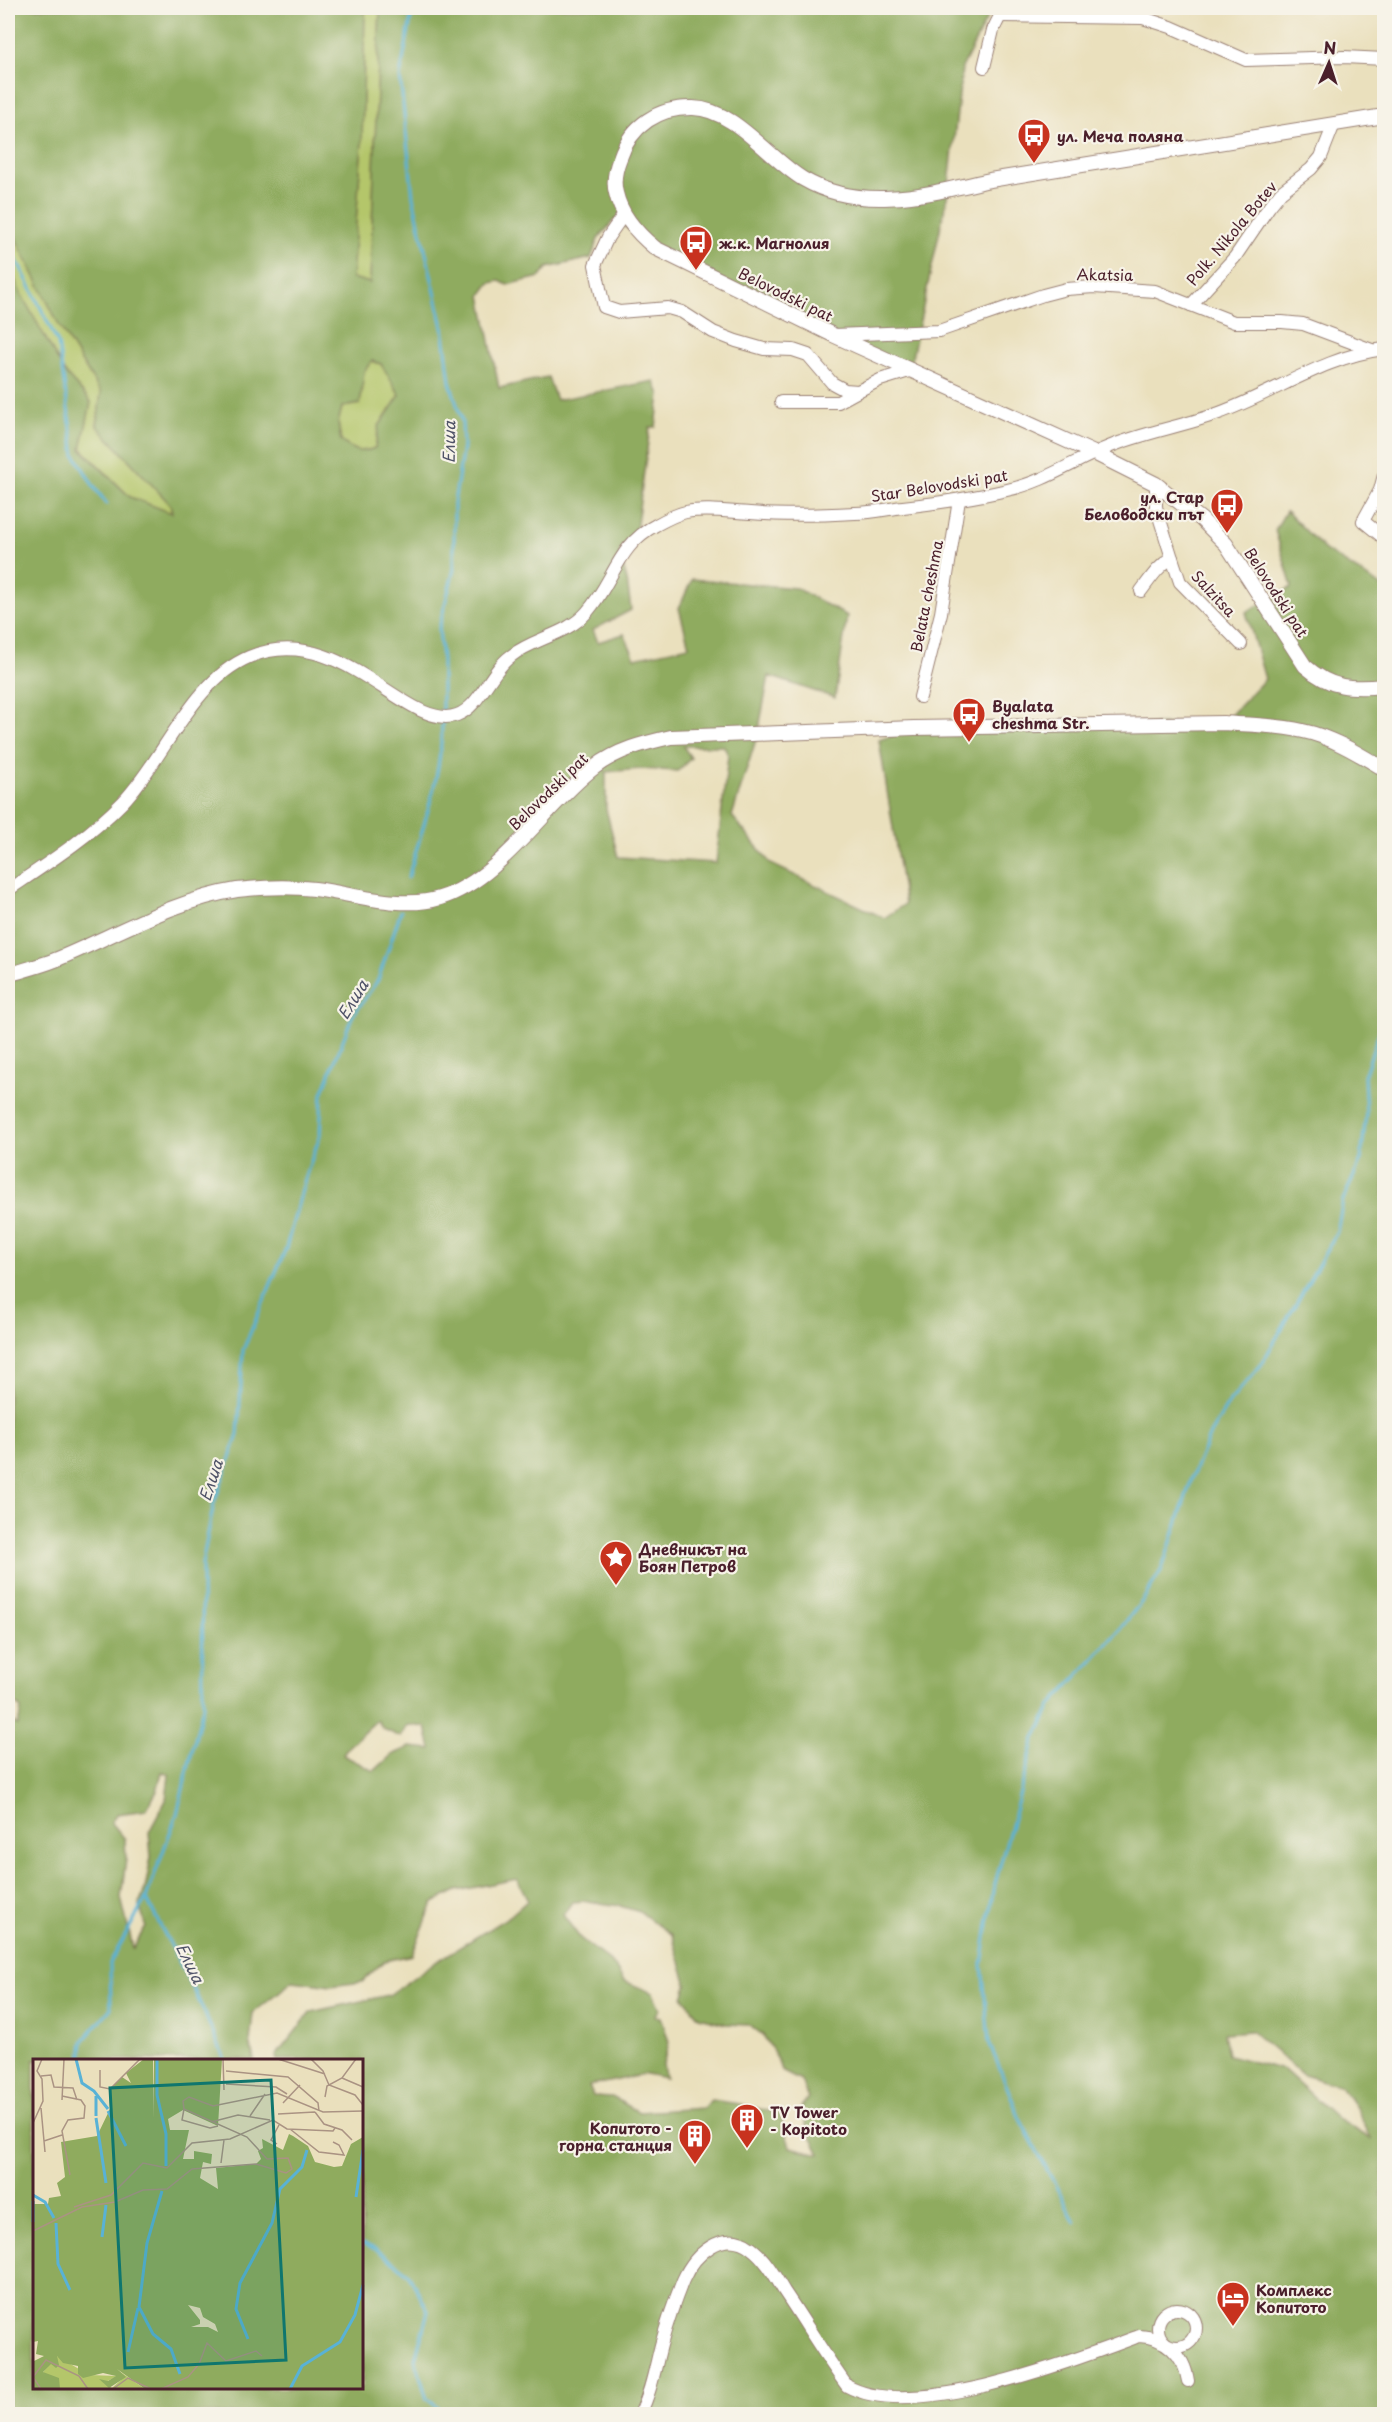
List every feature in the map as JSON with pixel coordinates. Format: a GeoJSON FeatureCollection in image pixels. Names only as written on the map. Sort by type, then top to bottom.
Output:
{"type":"FeatureCollection","features":[{"type":"Feature","properties":{"kind":"street"},"geometry":{"type":"LineString","coordinates":[[984,67],[993,30],[1002,12],[1143,18],[1171,27],[1246,60],[1344,57],[1384,59]]}},
{"type":"Feature","properties":{"kind":"street","name":"Belovodski pat"},"geometry":{"type":"LineString","coordinates":[[1384,116],[990,180],[932,194],[881,200],[835,193],[803,179],[725,117],[696,108],[675,109],[644,121],[624,146],[616,169],[615,193],[624,214],[638,234],[655,248],[909,371],[1096,454],[1156,484],[1202,520],[1226,544],[1305,666],[1319,678],[1345,688],[1384,686]]}},
{"type":"Feature","properties":{"kind":"street","name":"Polk. Nikola Botev"},"geometry":{"type":"LineString","coordinates":[[1191,305],[1235,257],[1281,192],[1311,169],[1321,157],[1334,124]]}},
{"type":"Feature","properties":{"kind":"street"},"geometry":{"type":"LineString","coordinates":[[624,214],[608,237],[595,265],[604,307],[619,312],[668,308],[682,312],[713,332],[736,340],[764,349],[793,350],[808,355],[832,383],[846,390],[858,391]]}},
{"type":"Feature","properties":{"kind":"street","name":"Akatsia"},"geometry":{"type":"LineString","coordinates":[[833,335],[939,331],[1066,289],[1094,287],[1155,291],[1234,322],[1303,324],[1379,350]]}},
{"type":"Feature","properties":{"kind":"street","name":"Star Belovodski pat"},"geometry":{"type":"LineString","coordinates":[[8,890],[62,854],[124,801],[216,679],[250,656],[281,649],[319,652],[351,667],[406,702],[443,717],[457,716],[470,707],[492,675],[512,655],[554,635],[580,619],[593,605],[630,543],[655,525],[685,512],[860,513],[959,500],[1031,484],[1111,446],[1220,413],[1351,355],[1379,350]]}},
{"type":"Feature","properties":{"kind":"street"},"geometry":{"type":"LineString","coordinates":[[781,402],[838,402],[880,380],[909,371]]}},
{"type":"Feature","properties":{"kind":"street"},"geometry":{"type":"LineString","coordinates":[[1384,475],[1380,490],[1363,518],[1366,525],[1384,538]]}},
{"type":"Feature","properties":{"kind":"street","name":"Salzitsa"},"geometry":{"type":"LineString","coordinates":[[1156,484],[1156,507],[1180,582],[1241,644]]}},
{"type":"Feature","properties":{"kind":"street","name":"Belata cheshma"},"geometry":{"type":"LineString","coordinates":[[920,697],[941,613],[959,500]]}},
{"type":"Feature","properties":{"kind":"street"},"geometry":{"type":"LineString","coordinates":[[1142,591],[1162,564],[1172,558]]}},
{"type":"Feature","properties":{"kind":"street","name":"Belovodski pat"},"geometry":{"type":"LineString","coordinates":[[8,975],[53,960],[162,913],[215,895],[238,890],[314,889],[413,902],[440,898],[473,883],[514,847],[569,790],[596,766],[645,743],[670,737],[914,728],[1223,723],[1305,731],[1350,748],[1384,769]]}},
{"type":"Feature","properties":{"kind":"street"},"geometry":{"type":"LineString","coordinates":[[640,2415],[684,2278],[702,2252],[726,2241],[740,2242],[753,2249],[778,2281],[847,2386],[854,2392],[877,2401],[926,2406],[953,2403],[1011,2385],[1138,2336],[1155,2325],[1161,2318],[1171,2310],[1184,2310],[1190,2314],[1196,2325],[1196,2332],[1190,2342],[1187,2375],[1179,2356],[1163,2341],[1158,2330],[1161,2318]]}},
{"type":"Feature","properties":{"kind":"street"},"geometry":{"type":"LineString","coordinates":[[1138,2336],[1180,2347],[1190,2342]]}},
{"type":"Feature","properties":{"kind":"green space"},"geometry":{"type":"Polygon","coordinates":[[[8,8],[365,8],[362,141],[352,278],[370,283],[380,8],[992,8],[962,68],[948,193],[909,371],[655,248],[615,219],[598,239],[591,258],[547,268],[540,277],[507,285],[500,281],[490,283],[481,295],[499,388],[548,377],[556,400],[654,381],[660,394],[656,427],[650,427],[636,531],[619,552],[627,580],[631,610],[593,630],[598,642],[624,634],[635,658],[689,646],[679,608],[692,579],[796,588],[847,616],[835,698],[769,676],[758,733],[732,816],[771,864],[884,918],[905,904],[879,740],[914,728],[1223,723],[1265,679],[1246,612],[1292,587],[1275,530],[1286,511],[1325,550],[1384,588],[1384,2182],[1382,2196],[1384,2198],[1384,2414],[8,2414],[8,1719],[18,1725],[21,1709],[8,1696],[11,1684],[8,1681],[8,264],[21,294],[65,373],[91,402],[81,449],[130,497],[172,513],[170,504],[97,426],[101,393],[60,327],[8,223],[8,8]],[[372,361],[364,371],[360,404],[342,407],[338,423],[341,441],[361,451],[375,448],[379,426],[400,395],[381,364],[372,361]],[[683,746],[691,758],[678,771],[640,769],[606,772],[606,809],[618,857],[716,863],[728,755],[724,746],[683,746]],[[377,1720],[349,1746],[343,1755],[374,1771],[392,1755],[410,1747],[431,1749],[426,1727],[408,1725],[401,1737],[383,1729],[377,1720]],[[162,1772],[157,1791],[146,1810],[117,1814],[111,1822],[125,1839],[126,1859],[121,1898],[133,1948],[146,1926],[139,1904],[145,1889],[151,1857],[149,1832],[166,1800],[169,1774],[162,1772]],[[587,1901],[572,1902],[563,1915],[580,1938],[613,1964],[624,1981],[653,1993],[660,2009],[655,2016],[661,2017],[669,2042],[663,2064],[665,2078],[646,2074],[589,2086],[593,2096],[612,2097],[639,2112],[703,2108],[711,2100],[740,2104],[780,2114],[790,2147],[820,2154],[809,2133],[801,2107],[808,2098],[801,2081],[781,2071],[777,2057],[763,2035],[749,2025],[726,2024],[699,2017],[683,1997],[687,1985],[672,1935],[640,1912],[620,1906],[587,1901]],[[1251,2031],[1224,2033],[1228,2055],[1284,2070],[1338,2119],[1371,2139],[1357,2109],[1341,2086],[1303,2075],[1251,2031]]]}},
{"type":"Feature","properties":{"kind":"green space"},"geometry":{"type":"Polygon","coordinates":[[[365,8],[380,8],[370,283],[352,278],[362,141],[365,8]]]}},
{"type":"Feature","properties":{"kind":"green space"},"geometry":{"type":"Polygon","coordinates":[[[8,223],[60,327],[101,393],[97,426],[170,504],[172,514],[130,497],[81,448],[91,402],[65,373],[21,294],[8,264],[8,223]]]}},
{"type":"Feature","properties":{"kind":"green space"},"geometry":{"type":"Polygon","coordinates":[[[372,361],[381,364],[400,395],[379,426],[375,448],[361,451],[341,441],[338,422],[342,407],[360,404],[364,371],[372,361]]]}},
{"type":"Feature","properties":{"kind":"waterway","name":"Елша"},"geometry":{"type":"LineString","coordinates":[[413,8],[400,76],[413,197],[443,327],[450,382],[462,421],[463,447],[454,503],[454,569],[439,628],[442,661],[442,712]]}},
{"type":"Feature","properties":{"kind":"waterway"},"geometry":{"type":"LineString","coordinates":[[8,250],[20,266],[58,343],[75,455],[107,504]]}},
{"type":"Feature","properties":{"kind":"waterway","name":"Елша"},"geometry":{"type":"LineString","coordinates":[[408,878],[436,779],[442,719]]}},
{"type":"Feature","properties":{"kind":"waterway","name":"Елша"},"geometry":{"type":"LineString","coordinates":[[225,2059],[195,1992],[146,1898],[177,1814],[203,1706],[202,1564],[214,1503],[238,1435],[243,1350],[286,1248],[306,1175],[320,1136],[322,1094],[352,1017],[378,980],[401,911]]}},
{"type":"Feature","properties":{"kind":"waterway"},"geometry":{"type":"LineString","coordinates":[[1075,2222],[1020,2119],[989,2042],[982,1964],[993,1891],[1035,1738],[1052,1704],[1120,1629],[1143,1600],[1162,1569],[1193,1475],[1210,1434],[1230,1401],[1261,1365],[1337,1232],[1343,1200],[1361,1160],[1366,1113],[1364,1076],[1384,1019]]}},
{"type":"Feature","properties":{"kind":"waterway"},"geometry":{"type":"LineString","coordinates":[[81,2059],[83,2041],[111,2008],[110,1963],[146,1898]]}},
{"type":"Feature","properties":{"kind":"waterway","name":"Елша"},"geometry":{"type":"LineString","coordinates":[[363,2244],[376,2249],[408,2273],[428,2311],[415,2359],[427,2399],[447,2414]]}},
{"type":"Feature","properties":{"kind":"place","name":"ул. Меча поляна"},"geometry":{"type":"Point","coordinates":[1034,164]}},
{"type":"Feature","properties":{"kind":"place","name":"ж.к. Магнолия"},"geometry":{"type":"Point","coordinates":[696,271]}},
{"type":"Feature","properties":{"kind":"place","name":"ул. Стар Беловодски път"},"geometry":{"type":"Point","coordinates":[1227,534]}},
{"type":"Feature","properties":{"kind":"place","name":"Byalata cheshma Str."},"geometry":{"type":"Point","coordinates":[969,743]}},
{"type":"Feature","properties":{"kind":"place","name":"Дневникът на Боян Петров"},"geometry":{"type":"Point","coordinates":[616,1586]}},
{"type":"Feature","properties":{"kind":"place","name":"TV Tower - Kopitoto"},"geometry":{"type":"Point","coordinates":[747,2149]}},
{"type":"Feature","properties":{"kind":"place","name":"Копитото - горна станция"},"geometry":{"type":"Point","coordinates":[695,2165]}},
{"type":"Feature","properties":{"kind":"place","name":"Комплекс Копитото"},"geometry":{"type":"Point","coordinates":[1233,2327]}}]}
